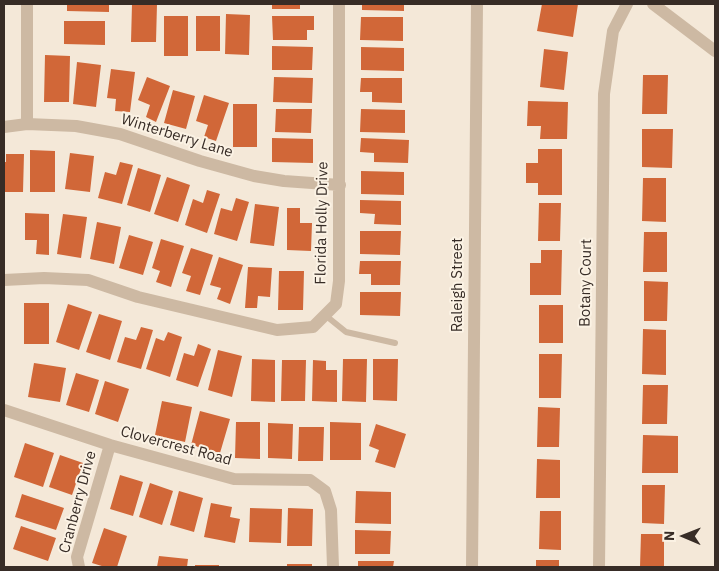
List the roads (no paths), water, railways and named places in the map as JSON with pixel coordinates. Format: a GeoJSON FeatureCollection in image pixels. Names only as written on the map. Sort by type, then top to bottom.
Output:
{"type":"FeatureCollection","features":[{"type":"Feature","properties":{"kind":"street"},"geometry":{"type":"LineString","coordinates":[[27,4],[27,124]]}},
{"type":"Feature","properties":{"kind":"street","name":"Florida Holly Drive"},"geometry":{"type":"LineString","coordinates":[[4,280],[44,278],[88,280],[138,297],[277,330],[313,327],[336,304],[339,281],[339,4]]}},
{"type":"Feature","properties":{"kind":"street","name":"Raleigh Street"},"geometry":{"type":"LineString","coordinates":[[472,567],[477,4]]}},
{"type":"Feature","properties":{"kind":"street","name":"Botany Court"},"geometry":{"type":"LineString","coordinates":[[600,567],[604,94],[613,31],[627,4]]}},
{"type":"Feature","properties":{"kind":"street"},"geometry":{"type":"LineString","coordinates":[[653,4],[715,51]]}},
{"type":"Feature","properties":{"kind":"street","name":"Winterberry Lane"},"geometry":{"type":"LineString","coordinates":[[4,127],[27,124],[76,126],[120,134],[200,161],[254,176],[284,181],[340,185]]}},
{"type":"Feature","properties":{"kind":"street","name":"Clovercrest Road"},"geometry":{"type":"LineString","coordinates":[[4,410],[110,445],[234,479],[310,480],[325,491],[331,510],[333,567]]}},
{"type":"Feature","properties":{"kind":"street","name":"Cranberry Drive"},"geometry":{"type":"LineString","coordinates":[[79,567],[77,557],[110,445]]}},
{"type":"Feature","properties":{"kind":"lane"},"geometry":{"type":"LineString","coordinates":[[324,315],[346,332],[395,343]]}}]}
